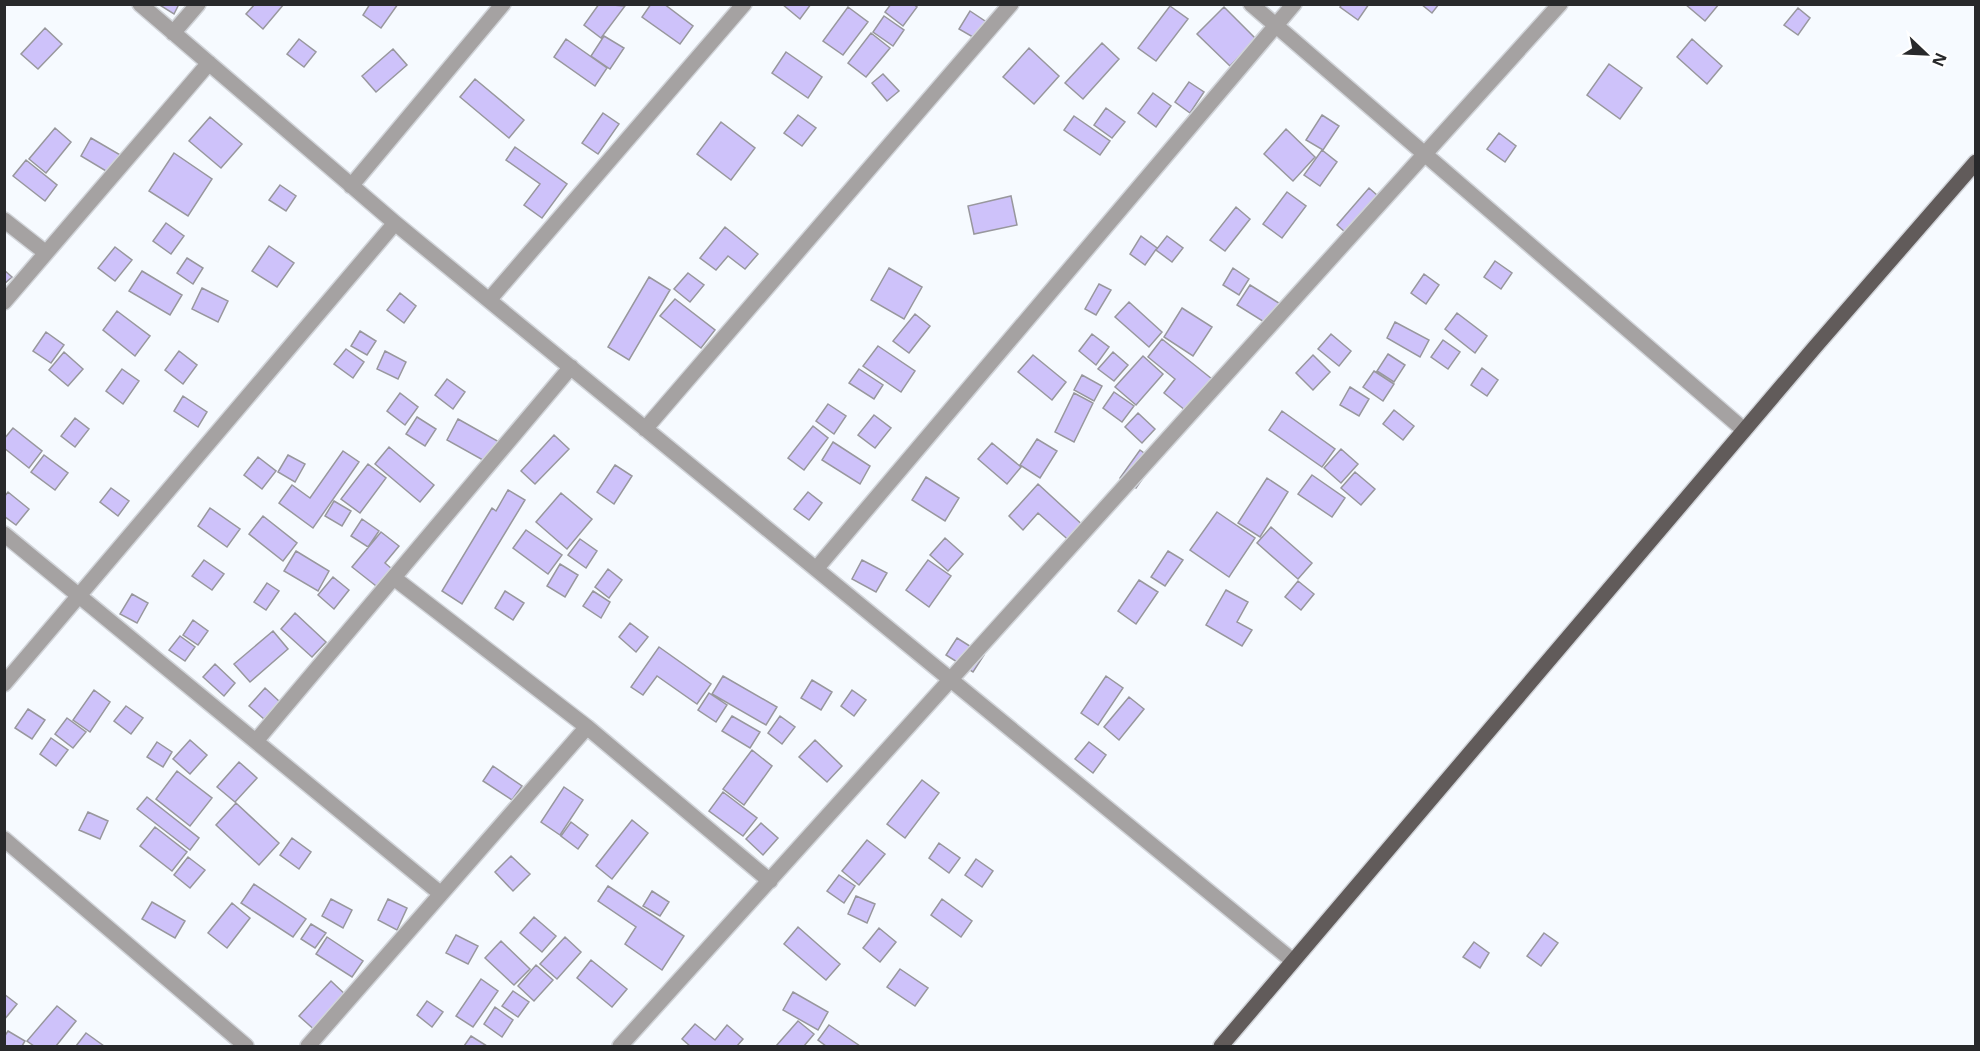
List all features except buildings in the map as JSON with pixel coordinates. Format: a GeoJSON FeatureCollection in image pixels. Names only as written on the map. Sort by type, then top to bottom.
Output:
{"type":"FeatureCollection","features":[{"type":"Feature","properties":{"kind":"main road"},"geometry":{"type":"LineString","coordinates":[[1221,1047],[1744,430],[1976,162]]}},
{"type":"Feature","properties":{"kind":"street"},"geometry":{"type":"LineString","coordinates":[[140,4],[395,223],[1293,961]]}},
{"type":"Feature","properties":{"kind":"street"},"geometry":{"type":"LineString","coordinates":[[173,33],[198,4]]}},
{"type":"Feature","properties":{"kind":"street"},"geometry":{"type":"LineString","coordinates":[[351,186],[503,4]]}},
{"type":"Feature","properties":{"kind":"street"},"geometry":{"type":"LineString","coordinates":[[489,300],[744,4]]}},
{"type":"Feature","properties":{"kind":"street"},"geometry":{"type":"LineString","coordinates":[[645,429],[1011,4]]}},
{"type":"Feature","properties":{"kind":"street"},"geometry":{"type":"LineString","coordinates":[[1251,4],[1744,430]]}},
{"type":"Feature","properties":{"kind":"street"},"geometry":{"type":"LineString","coordinates":[[816,569],[1294,4]]}},
{"type":"Feature","properties":{"kind":"street"},"geometry":{"type":"LineString","coordinates":[[620,1047],[1560,4]]}},
{"type":"Feature","properties":{"kind":"street"},"geometry":{"type":"LineString","coordinates":[[4,302],[209,63]]}},
{"type":"Feature","properties":{"kind":"street"},"geometry":{"type":"LineString","coordinates":[[4,220],[46,253]]}},
{"type":"Feature","properties":{"kind":"street"},"geometry":{"type":"LineString","coordinates":[[4,684],[395,223]]}},
{"type":"Feature","properties":{"kind":"street"},"geometry":{"type":"LineString","coordinates":[[256,741],[571,368]]}},
{"type":"Feature","properties":{"kind":"street"},"geometry":{"type":"LineString","coordinates":[[4,534],[441,894]]}},
{"type":"Feature","properties":{"kind":"street"},"geometry":{"type":"LineString","coordinates":[[394,578],[587,727],[770,881]]}},
{"type":"Feature","properties":{"kind":"street"},"geometry":{"type":"LineString","coordinates":[[308,1047],[587,727]]}},
{"type":"Feature","properties":{"kind":"street"},"geometry":{"type":"LineString","coordinates":[[4,839],[246,1047]]}}]}
